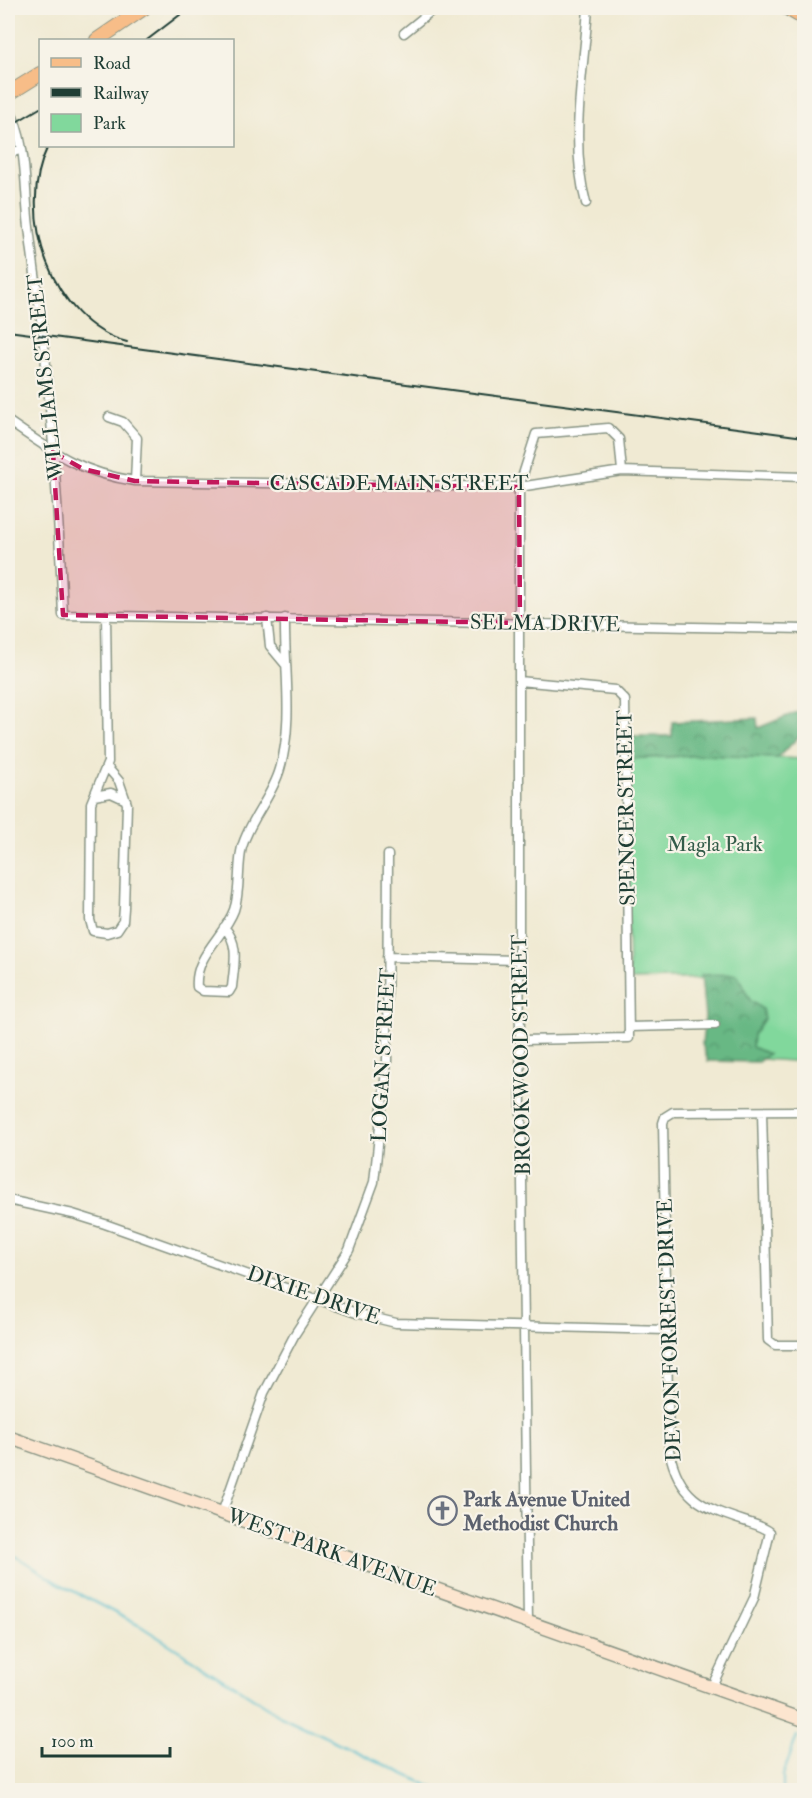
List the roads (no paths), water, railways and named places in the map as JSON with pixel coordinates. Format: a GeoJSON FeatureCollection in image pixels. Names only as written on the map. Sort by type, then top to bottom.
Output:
{"type":"FeatureCollection","features":[{"type":"Feature","properties":{"kind":"main road"},"geometry":{"type":"LineString","coordinates":[[98,39],[144,8]]}},
{"type":"Feature","properties":{"kind":"main road"},"geometry":{"type":"LineString","coordinates":[[787,8],[804,18]]}},
{"type":"Feature","properties":{"kind":"main road"},"geometry":{"type":"LineString","coordinates":[[8,94],[39,75]]}},
{"type":"Feature","properties":{"kind":"main road","name":"WEST PARK AVENUE"},"geometry":{"type":"LineString","coordinates":[[8,1437],[804,1720]]}},
{"type":"Feature","properties":{"kind":"street"},"geometry":{"type":"LineString","coordinates":[[404,33],[435,8]]}},
{"type":"Feature","properties":{"kind":"street"},"geometry":{"type":"LineString","coordinates":[[586,203],[579,176],[578,149],[588,8]]}},
{"type":"Feature","properties":{"kind":"street","name":"WILLIAMS STREET"},"geometry":{"type":"LineString","coordinates":[[8,106],[16,124],[22,149],[28,225],[43,336],[63,615]]}},
{"type":"Feature","properties":{"kind":"street"},"geometry":{"type":"LineString","coordinates":[[8,154],[22,149]]}},
{"type":"Feature","properties":{"kind":"street"},"geometry":{"type":"LineString","coordinates":[[109,417],[123,423],[137,438],[135,481]]}},
{"type":"Feature","properties":{"kind":"street","name":"CASCADE MAIN STREET"},"geometry":{"type":"LineString","coordinates":[[8,421],[82,469],[135,481],[519,487],[622,471],[804,477]]}},
{"type":"Feature","properties":{"kind":"street","name":"BROOKWOOD STREET"},"geometry":{"type":"LineString","coordinates":[[528,1622],[519,960],[519,487],[536,434],[608,428],[619,439],[622,471]]}},
{"type":"Feature","properties":{"kind":"street","name":"SELMA DRIVE"},"geometry":{"type":"LineString","coordinates":[[63,615],[804,629]]}},
{"type":"Feature","properties":{"kind":"street"},"geometry":{"type":"LineString","coordinates":[[106,615],[107,767],[91,803],[90,920],[93,931],[98,933],[113,932],[123,921],[126,800],[119,781],[107,767]]}},
{"type":"Feature","properties":{"kind":"street"},"geometry":{"type":"LineString","coordinates":[[267,618],[270,646],[285,664]]}},
{"type":"Feature","properties":{"kind":"street"},"geometry":{"type":"LineString","coordinates":[[224,927],[233,936],[235,947],[232,987],[229,992],[202,991],[197,987],[196,975],[203,959],[234,910],[242,849],[247,833],[274,787],[280,768],[285,734],[285,618]]}},
{"type":"Feature","properties":{"kind":"street","name":"SPENCER STREET"},"geometry":{"type":"LineString","coordinates":[[519,681],[615,690],[625,700],[629,1027]]}},
{"type":"Feature","properties":{"kind":"street"},"geometry":{"type":"LineString","coordinates":[[94,796],[111,793],[126,800]]}},
{"type":"Feature","properties":{"kind":"street","name":"LOGAN STREET"},"geometry":{"type":"LineString","coordinates":[[222,1513],[264,1393],[281,1358],[349,1250],[374,1182],[387,1061],[388,855]]}},
{"type":"Feature","properties":{"kind":"street","name":"LOGAN STREET"},"geometry":{"type":"LineString","coordinates":[[387,957],[519,960]]}},
{"type":"Feature","properties":{"kind":"street"},"geometry":{"type":"LineString","coordinates":[[520,1040],[629,1038],[629,1027],[715,1025]]}},
{"type":"Feature","properties":{"kind":"street","name":"DEVON FORREST DRIVE"},"geometry":{"type":"LineString","coordinates":[[711,1688],[754,1598],[770,1532],[709,1509],[690,1496],[680,1484],[673,1470],[669,1450],[666,1330],[665,1117],[673,1112],[804,1111]]}},
{"type":"Feature","properties":{"kind":"street"},"geometry":{"type":"LineString","coordinates":[[762,1112],[768,1340],[775,1345],[804,1345]]}},
{"type":"Feature","properties":{"kind":"street","name":"DIXIE DRIVE"},"geometry":{"type":"LineString","coordinates":[[8,1200],[94,1221],[359,1314],[396,1323],[666,1330]]}},
{"type":"Feature","properties":{"kind":"waterway"},"geometry":{"type":"LineString","coordinates":[[8,1551],[56,1582],[142,1627],[281,1716],[438,1790]]}},
{"type":"Feature","properties":{"kind":"waterway"},"geometry":{"type":"LineString","coordinates":[[783,1790],[783,1775],[797,1736]]}},
{"type":"Feature","properties":{"kind":"railway"},"geometry":{"type":"LineString","coordinates":[[148,39],[189,8]]}},
{"type":"Feature","properties":{"kind":"railway"},"geometry":{"type":"LineString","coordinates":[[8,127],[39,109]]}},
{"type":"Feature","properties":{"kind":"railway"},"geometry":{"type":"LineString","coordinates":[[48,147],[39,173],[36,202],[38,232],[47,262],[60,289],[78,312],[100,331],[127,342]]}},
{"type":"Feature","properties":{"kind":"railway"},"geometry":{"type":"LineString","coordinates":[[8,331],[804,437]]}},
{"type":"Feature","properties":{"kind":"place","name":"Park Avenue United Methodist Church"},"geometry":{"type":"Point","coordinates":[442,1511]}},
{"type":"Feature","properties":{"kind":"park label","name":"Magla Park"},"geometry":{"type":"Point","coordinates":[715,844]}}]}
